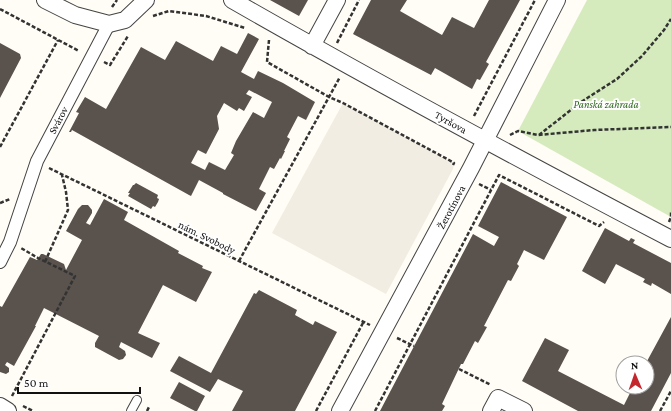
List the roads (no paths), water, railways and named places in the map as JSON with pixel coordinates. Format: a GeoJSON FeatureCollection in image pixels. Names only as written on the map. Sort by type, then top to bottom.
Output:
{"type":"FeatureCollection","features":[{"type":"Feature","properties":{"kind":"street"},"geometry":{"type":"LineString","coordinates":[[45,0],[75,15],[108,24],[125,20],[146,0]]}},
{"type":"Feature","properties":{"kind":"street","name":"Tyršova"},"geometry":{"type":"LineString","coordinates":[[232,0],[312,46],[486,141],[671,239]]}},
{"type":"Feature","properties":{"kind":"street"},"geometry":{"type":"LineString","coordinates":[[312,46],[337,0]]}},
{"type":"Feature","properties":{"kind":"street","name":"Žerotínova"},"geometry":{"type":"LineString","coordinates":[[340,411],[486,141],[557,0]]}},
{"type":"Feature","properties":{"kind":"street","name":"Svárov"},"geometry":{"type":"LineString","coordinates":[[0,262],[10,242],[37,161],[108,24]]}},
{"type":"Feature","properties":{"kind":"street"},"geometry":{"type":"LineString","coordinates":[[495,404],[524,411]]}},
{"type":"Feature","properties":{"kind":"lane"},"geometry":{"type":"LineString","coordinates":[[131,411],[136,400]]}},
{"type":"Feature","properties":{"kind":"park label","name":"Panská zahrada"},"geometry":{"type":"Point","coordinates":[606,104]}}]}
